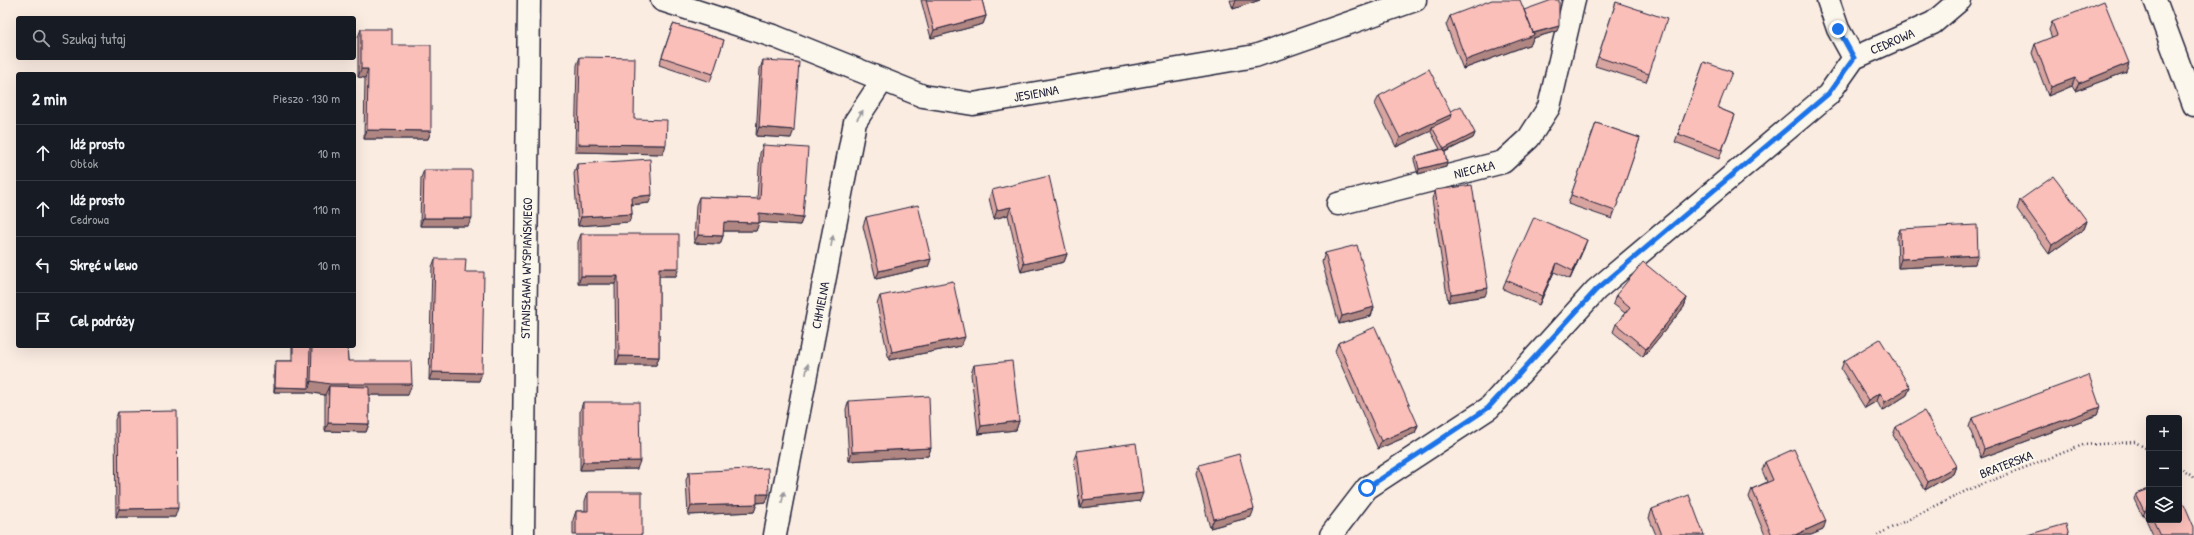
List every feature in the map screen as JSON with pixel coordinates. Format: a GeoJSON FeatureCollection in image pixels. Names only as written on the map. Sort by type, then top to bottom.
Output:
{"type":"FeatureCollection","features":[{"type":"Feature","properties":{"kind":"street","name":"STANISŁAWA WYSPIAŃSKIEGO"},"geometry":{"type":"LineString","coordinates":[[523,535],[530,0]]}},
{"type":"Feature","properties":{"kind":"street","name":"JESIENNA"},"geometry":{"type":"LineString","coordinates":[[662,0],[776,38],[923,96],[973,104],[1255,56],[1415,0]]}},
{"type":"Feature","properties":{"kind":"street","name":"NIECAŁA"},"geometry":{"type":"LineString","coordinates":[[1338,204],[1502,162],[1529,138],[1549,107],[1574,0]]}},
{"type":"Feature","properties":{"kind":"street"},"geometry":{"type":"LineString","coordinates":[[1828,0],[1838,29],[1854,58]]}},
{"type":"Feature","properties":{"kind":"street","name":"CEDROWA"},"geometry":{"type":"LineString","coordinates":[[1331,535],[1367,488],[1488,408],[1596,290],[1828,94],[1854,58],[1933,23],[1960,0]]}},
{"type":"Feature","properties":{"kind":"street"},"geometry":{"type":"LineString","coordinates":[[2155,0],[2194,105]]}},
{"type":"Feature","properties":{"kind":"street","name":"CHMIELNA"},"geometry":{"type":"LineString","coordinates":[[775,535],[855,122],[882,81]]}},
{"type":"Feature","properties":{"kind":"path","name":"BRATERSKA"},"geometry":{"type":"LineString","coordinates":[[1877,535],[1970,489],[2083,444],[2135,442],[2146,448]]}},
{"type":"Feature","properties":{"kind":"path"},"geometry":{"type":"LineString","coordinates":[[2182,470],[2192,476],[2194,480]]}},
{"type":"Feature","properties":{"kind":"building"},"geometry":{"type":"Polygon","coordinates":[[[926,0],[982,0],[986,16],[934,30],[926,0]]]}},
{"type":"Feature","properties":{"kind":"building"},"geometry":{"type":"Polygon","coordinates":[[[1492,0],[1520,0],[1534,35],[1466,60],[1450,16],[1492,0]]]}},
{"type":"Feature","properties":{"kind":"building"},"geometry":{"type":"Polygon","coordinates":[[[1552,0],[1559,0],[1559,26],[1533,33],[1524,10],[1552,0]]]}},
{"type":"Feature","properties":{"kind":"building"},"geometry":{"type":"Polygon","coordinates":[[[2104,1],[2129,63],[2079,83],[2075,78],[2051,87],[2035,44],[2057,35],[2052,22],[2104,1]]]}},
{"type":"Feature","properties":{"kind":"building"},"geometry":{"type":"Polygon","coordinates":[[[1616,2],[1667,19],[1649,74],[1598,57],[1616,2]]]}},
{"type":"Feature","properties":{"kind":"building"},"geometry":{"type":"Polygon","coordinates":[[[673,24],[724,40],[713,74],[662,57],[673,24]]]}},
{"type":"Feature","properties":{"kind":"building"},"geometry":{"type":"Polygon","coordinates":[[[361,29],[392,29],[392,45],[431,45],[431,131],[367,130],[368,69],[361,69],[361,29]]]}},
{"type":"Feature","properties":{"kind":"building"},"geometry":{"type":"Polygon","coordinates":[[[580,57],[635,58],[634,119],[667,120],[666,145],[578,144],[580,57]]]}},
{"type":"Feature","properties":{"kind":"building"},"geometry":{"type":"Polygon","coordinates":[[[763,60],[799,62],[794,130],[759,127],[763,60]]]}},
{"type":"Feature","properties":{"kind":"building"},"geometry":{"type":"Polygon","coordinates":[[[1704,62],[1732,72],[1718,108],[1735,115],[1722,150],[1678,134],[1704,62]]]}},
{"type":"Feature","properties":{"kind":"building"},"geometry":{"type":"Polygon","coordinates":[[[1429,69],[1452,114],[1400,138],[1379,96],[1429,69]]]}},
{"type":"Feature","properties":{"kind":"building"},"geometry":{"type":"Polygon","coordinates":[[[1461,106],[1475,133],[1444,149],[1432,127],[1451,118],[1451,111],[1461,106]]]}},
{"type":"Feature","properties":{"kind":"building"},"geometry":{"type":"Polygon","coordinates":[[[1596,123],[1640,138],[1615,211],[1571,195],[1596,123]]]}},
{"type":"Feature","properties":{"kind":"building"},"geometry":{"type":"Polygon","coordinates":[[[763,145],[808,148],[803,217],[759,213],[759,223],[724,222],[723,236],[698,235],[699,197],[760,199],[763,145]]]}},
{"type":"Feature","properties":{"kind":"building"},"geometry":{"type":"Polygon","coordinates":[[[1444,149],[1447,162],[1419,169],[1416,156],[1444,149]]]}},
{"type":"Feature","properties":{"kind":"building"},"geometry":{"type":"Polygon","coordinates":[[[650,159],[652,195],[631,197],[632,214],[581,217],[577,164],[650,159]]]}},
{"type":"Feature","properties":{"kind":"building"},"geometry":{"type":"Polygon","coordinates":[[[424,170],[472,170],[472,218],[423,218],[424,170]]]}},
{"type":"Feature","properties":{"kind":"building"},"geometry":{"type":"Polygon","coordinates":[[[1049,176],[1067,254],[1024,264],[1011,207],[997,210],[992,190],[1049,176]]]}},
{"type":"Feature","properties":{"kind":"building"},"geometry":{"type":"Polygon","coordinates":[[[2054,176],[2087,221],[2052,245],[2020,200],[2054,176]]]}},
{"type":"Feature","properties":{"kind":"building"},"geometry":{"type":"Polygon","coordinates":[[[1472,185],[1488,288],[1451,294],[1435,190],[1472,185]]]}},
{"type":"Feature","properties":{"kind":"building"},"geometry":{"type":"Polygon","coordinates":[[[918,205],[931,259],[879,271],[866,217],[918,205]]]}},
{"type":"Feature","properties":{"kind":"building"},"geometry":{"type":"Polygon","coordinates":[[[1534,217],[1587,240],[1573,271],[1557,263],[1542,296],[1506,280],[1534,217]]]}},
{"type":"Feature","properties":{"kind":"building"},"geometry":{"type":"Polygon","coordinates":[[[1977,225],[1978,255],[1901,259],[1900,229],[1977,225]]]}},
{"type":"Feature","properties":{"kind":"building"},"geometry":{"type":"Polygon","coordinates":[[[581,234],[679,234],[679,268],[659,268],[659,357],[619,356],[618,276],[581,276],[581,234]]]}},
{"type":"Feature","properties":{"kind":"building"},"geometry":{"type":"Polygon","coordinates":[[[1357,245],[1374,307],[1342,316],[1325,253],[1357,245]]]}},
{"type":"Feature","properties":{"kind":"building"},"geometry":{"type":"Polygon","coordinates":[[[435,259],[466,259],[465,272],[484,272],[482,373],[432,372],[435,259]]]}},
{"type":"Feature","properties":{"kind":"building"},"geometry":{"type":"Polygon","coordinates":[[[1643,262],[1687,298],[1646,349],[1616,324],[1630,307],[1616,295],[1643,262]]]}},
{"type":"Feature","properties":{"kind":"building"},"geometry":{"type":"Polygon","coordinates":[[[953,281],[965,337],[892,352],[880,296],[953,281]]]}},
{"type":"Feature","properties":{"kind":"building"},"geometry":{"type":"Polygon","coordinates":[[[1375,327],[1418,425],[1381,441],[1338,343],[1375,327]]]}},
{"type":"Feature","properties":{"kind":"building"},"geometry":{"type":"Polygon","coordinates":[[[1880,339],[1910,387],[1885,402],[1880,393],[1868,400],[1844,361],[1880,339]]]}},
{"type":"Feature","properties":{"kind":"building"},"geometry":{"type":"Polygon","coordinates":[[[293,348],[310,348],[309,388],[275,387],[276,361],[293,361],[293,348]]]}},
{"type":"Feature","properties":{"kind":"building"},"geometry":{"type":"Polygon","coordinates":[[[312,348],[347,348],[348,361],[411,361],[412,384],[330,384],[311,381],[312,348]]]}},
{"type":"Feature","properties":{"kind":"building"},"geometry":{"type":"Polygon","coordinates":[[[1012,361],[1019,421],[981,426],[974,365],[1012,361]]]}},
{"type":"Feature","properties":{"kind":"building"},"geometry":{"type":"Polygon","coordinates":[[[2089,375],[2100,407],[1984,449],[1972,418],[2089,375]]]}},
{"type":"Feature","properties":{"kind":"building"},"geometry":{"type":"Polygon","coordinates":[[[329,386],[369,387],[369,424],[328,423],[329,386]]]}},
{"type":"Feature","properties":{"kind":"building"},"geometry":{"type":"Polygon","coordinates":[[[929,396],[931,448],[852,452],[849,401],[929,396]]]}},
{"type":"Feature","properties":{"kind":"building"},"geometry":{"type":"Polygon","coordinates":[[[583,402],[639,402],[640,461],[583,462],[583,402]]]}},
{"type":"Feature","properties":{"kind":"building"},"geometry":{"type":"Polygon","coordinates":[[[177,411],[178,508],[119,509],[118,412],[177,411]]]}},
{"type":"Feature","properties":{"kind":"building"},"geometry":{"type":"Polygon","coordinates":[[[1924,411],[1956,466],[1928,482],[1896,427],[1924,411]]]}},
{"type":"Feature","properties":{"kind":"building"},"geometry":{"type":"Polygon","coordinates":[[[1136,443],[1143,493],[1083,500],[1077,451],[1136,443]]]}},
{"type":"Feature","properties":{"kind":"building"},"geometry":{"type":"Polygon","coordinates":[[[1794,449],[1826,521],[1795,535],[1772,535],[1752,489],[1773,480],[1765,462],[1794,449]]]}},
{"type":"Feature","properties":{"kind":"building"},"geometry":{"type":"Polygon","coordinates":[[[1239,454],[1254,509],[1214,519],[1199,465],[1239,454]]]}},
{"type":"Feature","properties":{"kind":"building"},"geometry":{"type":"Polygon","coordinates":[[[768,468],[769,494],[757,494],[757,504],[691,506],[689,472],[768,468]]]}},
{"type":"Feature","properties":{"kind":"building"},"geometry":{"type":"Polygon","coordinates":[[[2146,490],[2146,510],[2144,511],[2136,494],[2146,490]]]}},
{"type":"Feature","properties":{"kind":"building"},"geometry":{"type":"Polygon","coordinates":[[[588,492],[642,492],[642,535],[576,535],[576,511],[588,511],[588,492]]]}},
{"type":"Feature","properties":{"kind":"building"},"geometry":{"type":"Polygon","coordinates":[[[1689,495],[1704,535],[1662,535],[1652,509],[1689,495]]]}},
{"type":"Feature","properties":{"kind":"building"},"geometry":{"type":"Polygon","coordinates":[[[2182,499],[2194,527],[2194,535],[2160,535],[2154,523],[2182,523],[2182,499]]]}},
{"type":"Feature","properties":{"kind":"building"},"geometry":{"type":"Polygon","coordinates":[[[2066,524],[2069,535],[2027,535],[2066,524]]]}},
{"type":"Feature","properties":{"kind":"route"},"geometry":{"type":"LineString","coordinates":[[1367,488],[1488,408],[1596,290],[1828,94],[1854,58],[1838,29]]}}]}
